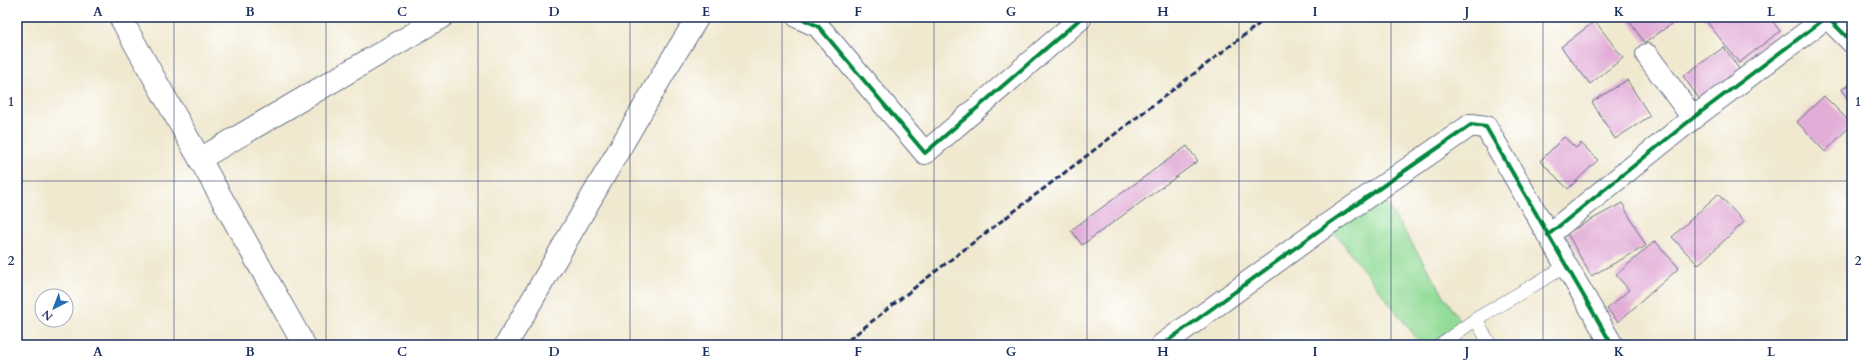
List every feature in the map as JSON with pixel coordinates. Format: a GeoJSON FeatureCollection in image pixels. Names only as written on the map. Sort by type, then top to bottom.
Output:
{"type":"FeatureCollection","features":[{"type":"Feature","properties":{"kind":"street"},"geometry":{"type":"LineString","coordinates":[[120,17],[304,345]]}},
{"type":"Feature","properties":{"kind":"street"},"geometry":{"type":"LineString","coordinates":[[200,159],[442,17]]}},
{"type":"Feature","properties":{"kind":"street"},"geometry":{"type":"LineString","coordinates":[[506,345],[667,67],[698,17]]}},
{"type":"Feature","properties":{"kind":"street"},"geometry":{"type":"LineString","coordinates":[[798,17],[824,22],[925,153],[1080,19],[1079,17]]}},
{"type":"Feature","properties":{"kind":"street"},"geometry":{"type":"LineString","coordinates":[[1548,235],[1693,118],[1827,17],[1852,42]]}},
{"type":"Feature","properties":{"kind":"street"},"geometry":{"type":"LineString","coordinates":[[1647,55],[1693,118]]}},
{"type":"Feature","properties":{"kind":"street"},"geometry":{"type":"LineString","coordinates":[[1162,345],[1328,224],[1471,125],[1486,127],[1612,345]]}},
{"type":"Feature","properties":{"kind":"lane"},"geometry":{"type":"LineString","coordinates":[[1440,345],[1476,319],[1566,266]]}},
{"type":"Feature","properties":{"kind":"lane"},"geometry":{"type":"LineString","coordinates":[[1476,319],[1490,345]]}},
{"type":"Feature","properties":{"kind":"green space"},"geometry":{"type":"Polygon","coordinates":[[[1378,189],[1464,328],[1440,345],[1422,345],[1328,224],[1378,189]]]}},
{"type":"Feature","properties":{"kind":"building"},"geometry":{"type":"Polygon","coordinates":[[[1626,17],[1681,17],[1645,43],[1626,17]]]}},
{"type":"Feature","properties":{"kind":"building"},"geometry":{"type":"Polygon","coordinates":[[[1769,17],[1780,31],[1739,63],[1704,18],[1769,17]]]}},
{"type":"Feature","properties":{"kind":"building"},"geometry":{"type":"Polygon","coordinates":[[[1595,21],[1623,58],[1590,84],[1561,47],[1595,21]]]}},
{"type":"Feature","properties":{"kind":"building"},"geometry":{"type":"Polygon","coordinates":[[[1724,47],[1741,72],[1700,100],[1683,76],[1724,47]]]}},
{"type":"Feature","properties":{"kind":"building"},"geometry":{"type":"Polygon","coordinates":[[[1627,80],[1650,116],[1615,139],[1592,102],[1627,80]]]}},
{"type":"Feature","properties":{"kind":"building"},"geometry":{"type":"Polygon","coordinates":[[[1852,83],[1852,107],[1842,89],[1852,83]]]}},
{"type":"Feature","properties":{"kind":"building"},"geometry":{"type":"Polygon","coordinates":[[[1824,96],[1852,124],[1825,152],[1797,122],[1824,96]]]}},
{"type":"Feature","properties":{"kind":"building"},"geometry":{"type":"Polygon","coordinates":[[[1564,137],[1576,148],[1581,143],[1598,160],[1568,189],[1540,161],[1564,137]]]}},
{"type":"Feature","properties":{"kind":"building"},"geometry":{"type":"Polygon","coordinates":[[[1187,146],[1198,161],[1082,245],[1071,230],[1187,146]]]}},
{"type":"Feature","properties":{"kind":"building"},"geometry":{"type":"Polygon","coordinates":[[[1718,194],[1744,222],[1698,265],[1672,237],[1718,194]]]}},
{"type":"Feature","properties":{"kind":"building"},"geometry":{"type":"Polygon","coordinates":[[[1622,203],[1646,246],[1591,276],[1567,233],[1622,203]]]}},
{"type":"Feature","properties":{"kind":"building"},"geometry":{"type":"Polygon","coordinates":[[[1655,241],[1679,268],[1618,322],[1607,309],[1629,290],[1616,275],[1655,241]]]}},
{"type":"Feature","properties":{"kind":"railway"},"geometry":{"type":"LineString","coordinates":[[842,345],[923,281],[1268,17]]}},
{"type":"Feature","properties":{"kind":"cycle path"},"geometry":{"type":"LineString","coordinates":[[798,17],[818,26],[925,153],[1080,19],[1079,17]]}},
{"type":"Feature","properties":{"kind":"cycle path"},"geometry":{"type":"LineString","coordinates":[[1548,235],[1693,118],[1827,17],[1852,42]]}},
{"type":"Feature","properties":{"kind":"cycle path"},"geometry":{"type":"LineString","coordinates":[[1162,345],[1328,224],[1471,125],[1486,127],[1612,345]]}}]}
